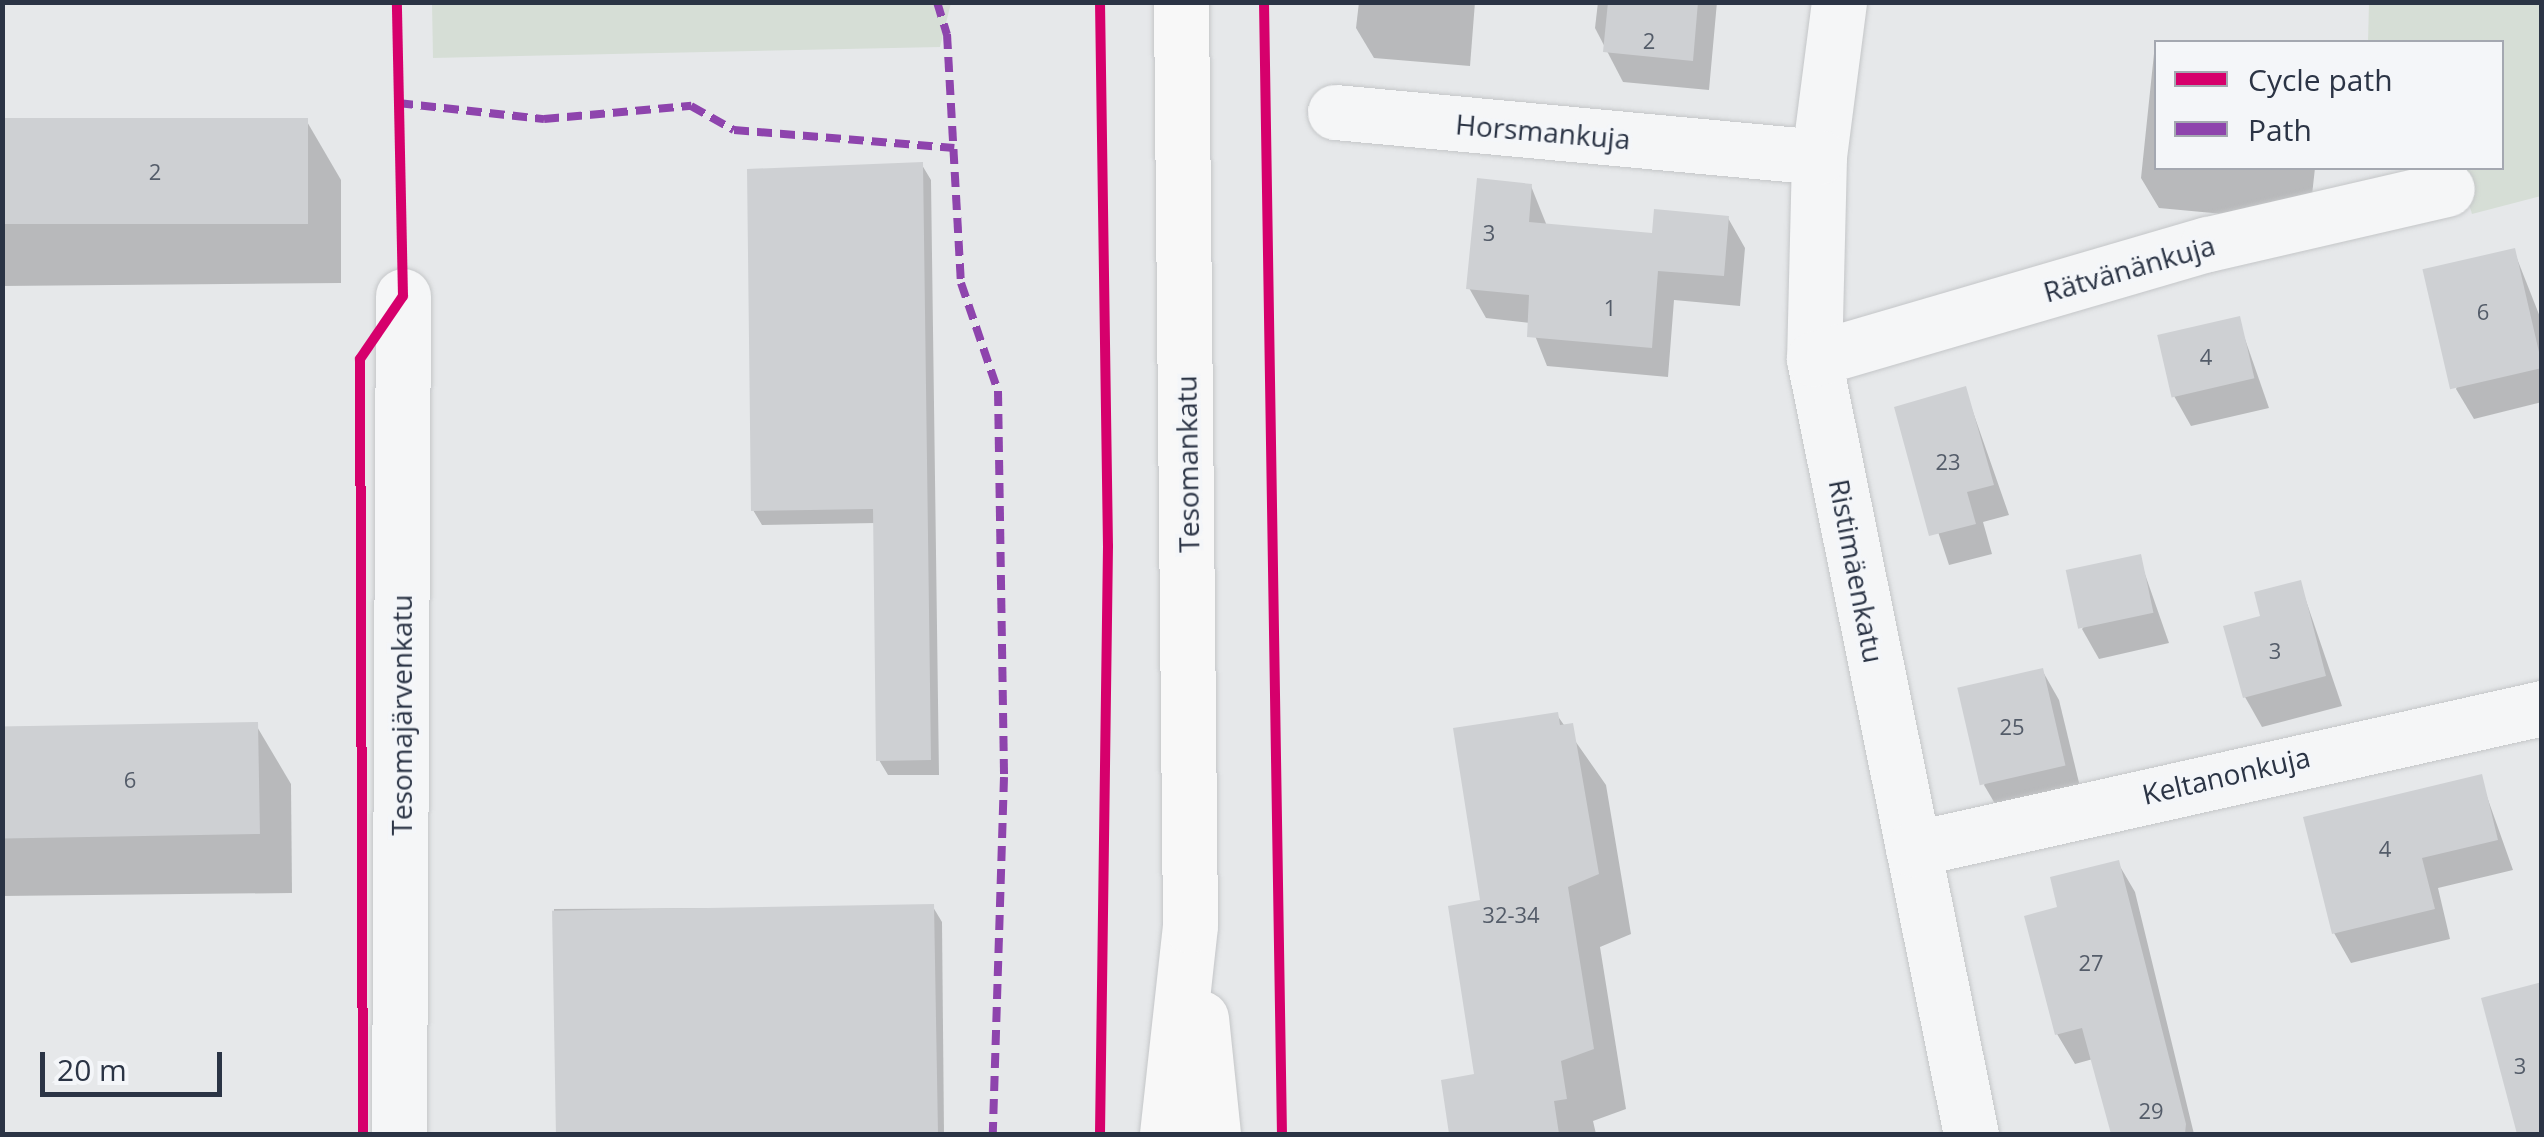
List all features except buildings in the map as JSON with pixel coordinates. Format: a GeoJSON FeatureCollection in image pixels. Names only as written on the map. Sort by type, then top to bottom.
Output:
{"type":"FeatureCollection","features":[{"type":"Feature","properties":{"kind":"main road","name":"Tesomankatu"},"geometry":{"type":"LineString","coordinates":[[1181,2],[1190,926],[1214,1134]]}},
{"type":"Feature","properties":{"kind":"main road","name":"Tesomankatu"},"geometry":{"type":"LineString","coordinates":[[1167,1134],[1190,926]]}},
{"type":"Feature","properties":{"kind":"street","name":"Ristimäenkatu"},"geometry":{"type":"LineString","coordinates":[[1839,2],[1819,157],[1814,359],[1971,1134]]}},
{"type":"Feature","properties":{"kind":"street","name":"Horsmankuja"},"geometry":{"type":"LineString","coordinates":[[1334,112],[1819,157]]}},
{"type":"Feature","properties":{"kind":"street","name":"Rätvänänkuja"},"geometry":{"type":"LineString","coordinates":[[1814,359],[2208,244],[2447,189]]}},
{"type":"Feature","properties":{"kind":"street","name":"Tesomajärvenkatu"},"geometry":{"type":"LineString","coordinates":[[399,1134],[403,296]]}},
{"type":"Feature","properties":{"kind":"street","name":"Keltanonkuja"},"geometry":{"type":"LineString","coordinates":[[1913,849],[2542,708]]}},
{"type":"Feature","properties":{"kind":"shaded area"},"geometry":{"type":"Polygon","coordinates":[[[432,2],[951,3],[940,47],[433,58],[432,2]]]}},
{"type":"Feature","properties":{"kind":"shaded area"},"geometry":{"type":"Polygon","coordinates":[[[2369,3],[2541,3],[2541,196],[2472,214],[2459,170],[2504,170],[2504,40],[2368,40],[2369,3]]]}},
{"type":"Feature","properties":{"kind":"marked path"},"geometry":{"type":"LineString","coordinates":[[937,2],[947,34],[961,283],[998,391],[1004,777],[993,1134]]}},
{"type":"Feature","properties":{"kind":"marked path"},"geometry":{"type":"LineString","coordinates":[[398,103],[544,119],[691,106],[734,130],[954,148]]}},
{"type":"Feature","properties":{"kind":"cycle path"},"geometry":{"type":"LineString","coordinates":[[363,1134],[360,359],[403,296],[397,2]]}},
{"type":"Feature","properties":{"kind":"cycle path"},"geometry":{"type":"LineString","coordinates":[[1100,2],[1108,546],[1100,1134]]}},
{"type":"Feature","properties":{"kind":"cycle path"},"geometry":{"type":"LineString","coordinates":[[1264,2],[1282,1134]]}}]}
